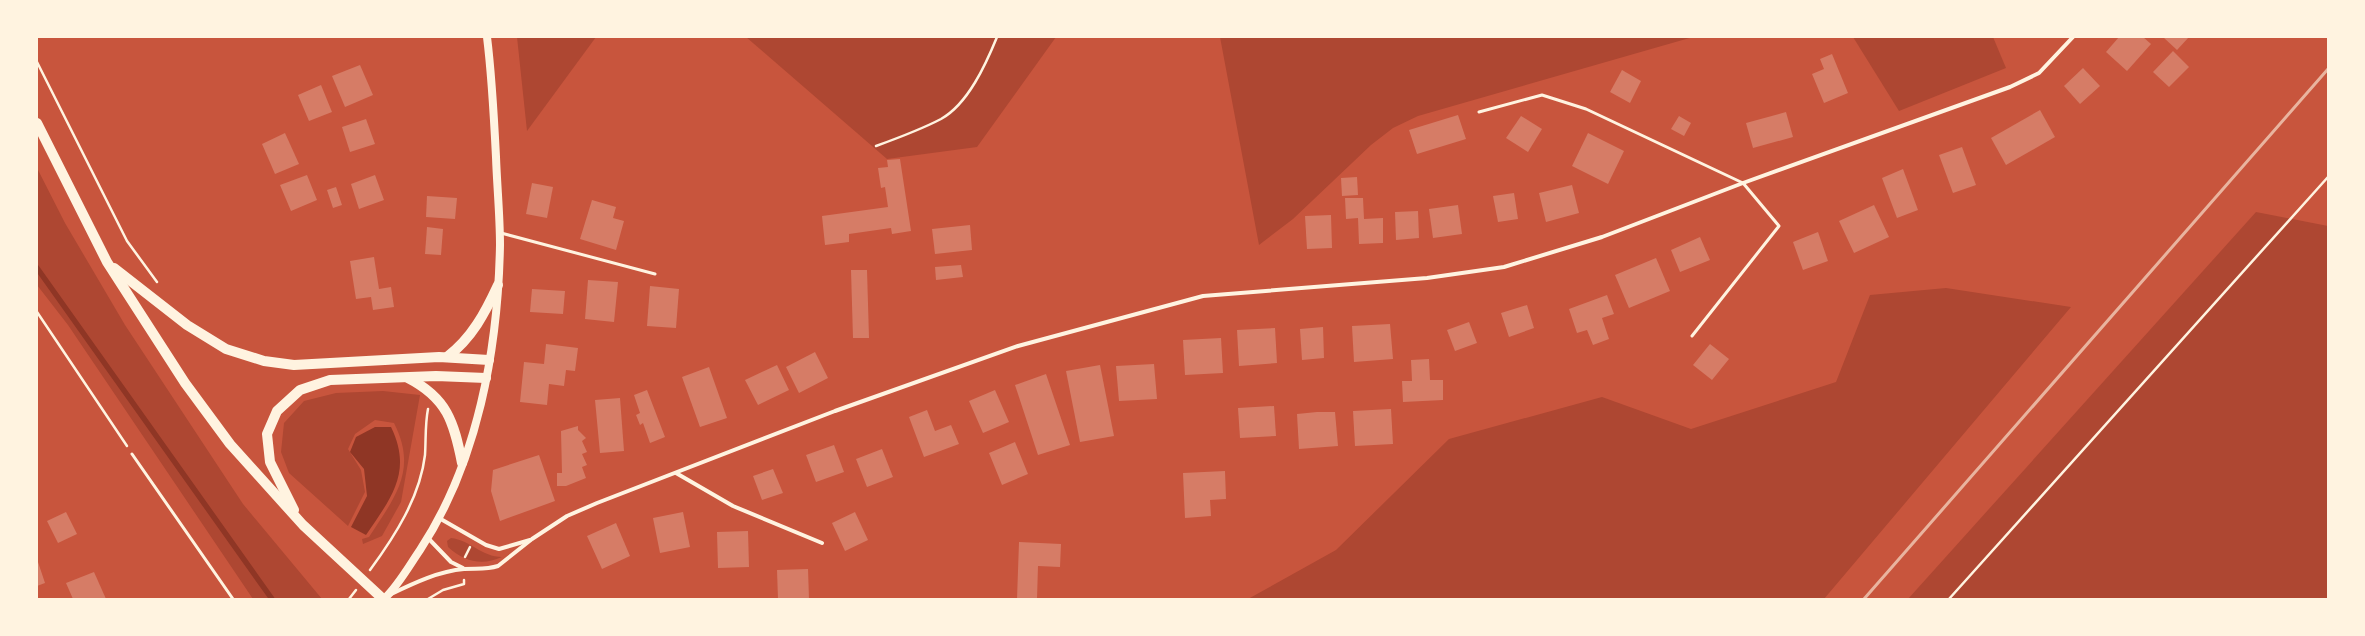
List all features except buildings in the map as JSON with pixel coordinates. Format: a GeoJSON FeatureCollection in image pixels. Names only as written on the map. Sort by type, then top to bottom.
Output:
{"type":"FeatureCollection","features":[{"type":"Feature","properties":{"kind":"main road"},"geometry":{"type":"LineString","coordinates":[[37,123],[107,262],[185,383],[230,444],[303,525],[385,598],[428,538],[439,518],[462,463],[474,428],[486,378],[498,286],[499,232],[494,112],[487,37]]}},
{"type":"Feature","properties":{"kind":"main road"},"geometry":{"type":"LineString","coordinates":[[107,262],[186,325],[226,349],[264,361],[294,364],[447,357],[489,360]]}},
{"type":"Feature","properties":{"kind":"main road"},"geometry":{"type":"LineString","coordinates":[[447,357],[473,331],[487,310],[498,286]]}},
{"type":"Feature","properties":{"kind":"main road"},"geometry":{"type":"LineString","coordinates":[[303,525],[273,471],[268,455],[267,434],[277,411],[294,394],[306,386],[317,383],[406,377],[486,378]]}},
{"type":"Feature","properties":{"kind":"main road"},"geometry":{"type":"LineString","coordinates":[[406,377],[432,392],[450,418],[462,463]]}},
{"type":"Feature","properties":{"kind":"street"},"geometry":{"type":"LineString","coordinates":[[385,598],[418,581],[464,569],[491,569],[498,566],[532,539],[573,514],[835,411],[1018,346],[1203,296],[1427,278],[1504,267],[1602,237],[1743,183],[2010,87],[2039,72],[2074,37]]}},
{"type":"Feature","properties":{"kind":"street"},"geometry":{"type":"LineString","coordinates":[[676,473],[733,506],[822,543]]}},
{"type":"Feature","properties":{"kind":"street"},"geometry":{"type":"LineString","coordinates":[[439,518],[474,538],[499,549],[532,539]]}},
{"type":"Feature","properties":{"kind":"street"},"geometry":{"type":"LineString","coordinates":[[428,538],[451,562],[464,569]]}},
{"type":"Feature","properties":{"kind":"lane"},"geometry":{"type":"LineString","coordinates":[[1479,112],[1542,95],[1586,109],[1743,183],[1779,226],[1692,336]]}},
{"type":"Feature","properties":{"kind":"lane"},"geometry":{"type":"LineString","coordinates":[[499,232],[655,274]]}},
{"type":"Feature","properties":{"kind":"lane"},"geometry":{"type":"LineString","coordinates":[[132,454],[232,599]]}},
{"type":"Feature","properties":{"kind":"path"},"geometry":{"type":"LineString","coordinates":[[876,146],[910,134],[942,118],[971,88],[985,66],[997,37]]}},
{"type":"Feature","properties":{"kind":"path"},"geometry":{"type":"LineString","coordinates":[[37,62],[127,241],[160,287]]}},
{"type":"Feature","properties":{"kind":"path"},"geometry":{"type":"LineString","coordinates":[[1949,599],[2328,177]]}},
{"type":"Feature","properties":{"kind":"path"},"geometry":{"type":"LineString","coordinates":[[37,312],[132,454]]}},
{"type":"Feature","properties":{"kind":"path"},"geometry":{"type":"LineString","coordinates":[[366,575],[388,545],[418,486],[425,455],[425,427],[432,392]]}},
{"type":"Feature","properties":{"kind":"path"},"geometry":{"type":"LineString","coordinates":[[428,599],[443,590],[464,584],[464,558],[474,538]]}},
{"type":"Feature","properties":{"kind":"path"},"geometry":{"type":"LineString","coordinates":[[349,599],[358,587]]}},
{"type":"Feature","properties":{"kind":"shaded area"},"geometry":{"type":"Polygon","coordinates":[[[517,37],[596,37],[527,131],[517,37]]]}},
{"type":"Feature","properties":{"kind":"shaded area"},"geometry":{"type":"Polygon","coordinates":[[[746,37],[1056,37],[977,147],[887,159],[746,37]]]}},
{"type":"Feature","properties":{"kind":"shaded area"},"geometry":{"type":"Polygon","coordinates":[[[1220,37],[1693,37],[1418,116],[1393,128],[1371,145],[1293,219],[1259,245],[1220,37]]]}},
{"type":"Feature","properties":{"kind":"shaded area"},"geometry":{"type":"Polygon","coordinates":[[[1853,37],[1993,37],[2006,68],[1899,111],[1853,37]]]}},
{"type":"Feature","properties":{"kind":"shaded area"},"geometry":{"type":"Polygon","coordinates":[[[37,168],[65,223],[125,325],[243,504],[322,599],[253,599],[68,325],[37,285],[37,168]]]}},
{"type":"Feature","properties":{"kind":"shaded area"},"geometry":{"type":"Polygon","coordinates":[[[2256,212],[2328,226],[2328,599],[1908,599],[2256,212]]]}},
{"type":"Feature","properties":{"kind":"shaded area"},"geometry":{"type":"Polygon","coordinates":[[[1946,288],[2071,307],[1824,599],[1248,599],[1336,550],[1449,439],[1602,397],[1691,429],[1836,382],[1870,295],[1946,288]]]}},
{"type":"Feature","properties":{"kind":"shaded area"},"geometry":{"type":"Polygon","coordinates":[[[383,391],[420,395],[401,502],[382,536],[363,544],[362,539],[369,537],[395,496],[400,483],[404,455],[401,440],[394,423],[375,420],[355,434],[348,449],[361,470],[365,492],[348,526],[289,473],[281,452],[284,423],[304,401],[336,393],[383,391]]]}},
{"type":"Feature","properties":{"kind":"shaded area"},"geometry":{"type":"Polygon","coordinates":[[[375,427],[391,427],[397,443],[400,458],[399,471],[391,496],[366,535],[351,527],[367,496],[364,469],[350,452],[356,437],[375,427]]]}},
{"type":"Feature","properties":{"kind":"shaded area"},"geometry":{"type":"Polygon","coordinates":[[[451,538],[458,539],[482,552],[502,557],[495,560],[481,562],[467,559],[448,547],[447,541],[451,538]]]}},
{"type":"Feature","properties":{"kind":"waterway"},"geometry":{"type":"LineString","coordinates":[[37,268],[272,599]]}},
{"type":"Feature","properties":{"kind":"railway"},"geometry":{"type":"LineString","coordinates":[[1864,599],[2328,69]]}}]}
